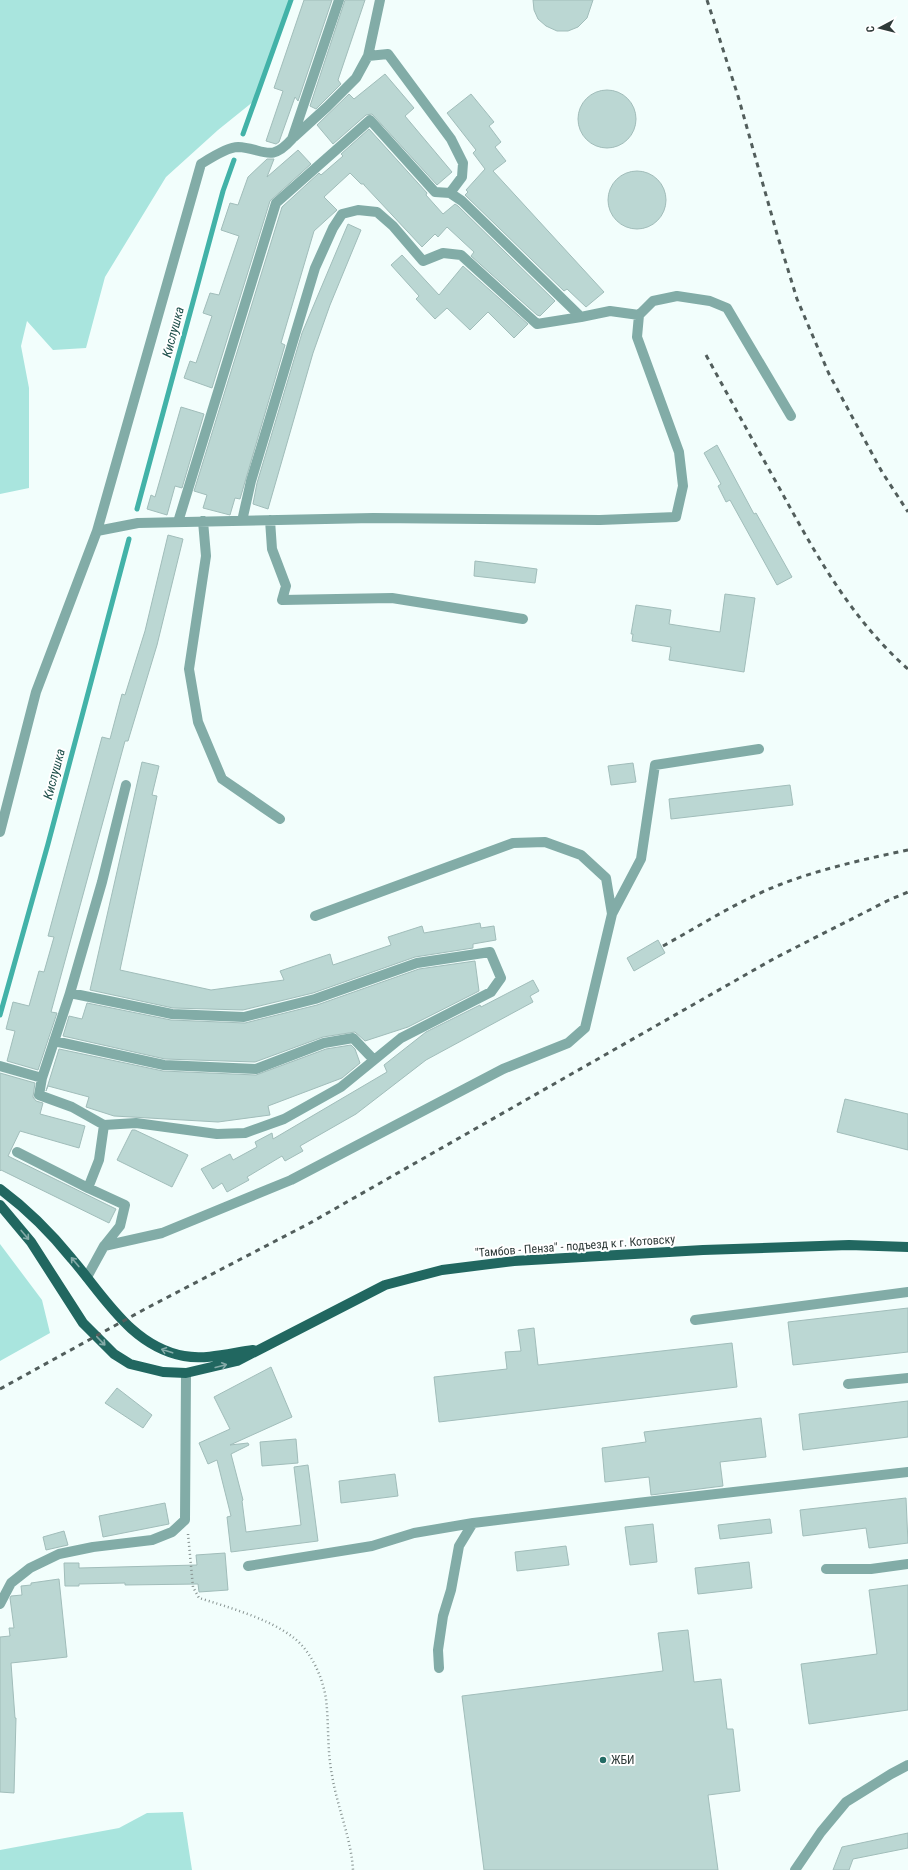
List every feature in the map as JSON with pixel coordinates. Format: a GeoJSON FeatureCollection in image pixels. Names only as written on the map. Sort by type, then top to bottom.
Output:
{"type":"FeatureCollection","features":[{"type":"Feature","properties":{"kind":"main road","name":"\"Тамбов - Пенза\" - подъезд к г. Котовску"},"geometry":{"type":"LineString","coordinates":[[0,1190],[13,1199],[49,1233],[87,1277],[109,1306],[129,1327],[144,1339],[163,1350],[184,1356],[205,1357],[261,1349]]}},
{"type":"Feature","properties":{"kind":"main road","name":"\"Тамбов - Пенза\" - подъезд к г. Котовску"},"geometry":{"type":"LineString","coordinates":[[0,1205],[31,1242],[83,1322],[114,1354],[130,1364],[163,1372],[186,1373],[237,1361],[385,1285],[422,1274],[466,1266],[514,1261],[703,1250],[849,1245],[908,1247]]}},
{"type":"Feature","properties":{"kind":"lane"},"geometry":{"type":"LineString","coordinates":[[293,138],[339,0]]}},
{"type":"Feature","properties":{"kind":"lane"},"geometry":{"type":"LineString","coordinates":[[0,832],[36,692],[97,531],[201,164],[214,156],[237,147],[266,154],[282,150],[356,78],[368,56],[380,0]]}},
{"type":"Feature","properties":{"kind":"lane"},"geometry":{"type":"LineString","coordinates":[[368,56],[388,54],[451,139],[463,163],[462,177],[450,193]]}},
{"type":"Feature","properties":{"kind":"lane"},"geometry":{"type":"LineString","coordinates":[[178,522],[276,203],[370,120],[435,192],[450,193],[462,201],[581,317]]}},
{"type":"Feature","properties":{"kind":"lane"},"geometry":{"type":"LineString","coordinates":[[242,521],[251,481],[315,268],[333,228],[342,214],[358,210],[377,212],[393,226],[423,261],[443,253],[461,255],[537,324],[610,311],[639,315]]}},
{"type":"Feature","properties":{"kind":"lane"},"geometry":{"type":"LineString","coordinates":[[97,531],[138,523],[203,521],[372,518],[600,520],[676,517],[683,486],[679,452],[637,337],[639,315],[653,301],[677,296],[710,301],[727,308],[790,416]]}},
{"type":"Feature","properties":{"kind":"lane"},"geometry":{"type":"LineString","coordinates":[[270,520],[272,549],[286,586],[282,600],[392,598],[523,619]]}},
{"type":"Feature","properties":{"kind":"lane"},"geometry":{"type":"LineString","coordinates":[[203,521],[206,556],[189,668],[198,722],[222,779],[280,819]]}},
{"type":"Feature","properties":{"kind":"lane"},"geometry":{"type":"LineString","coordinates":[[104,1246],[162,1233],[291,1180],[503,1069],[568,1043],[585,1028],[612,914],[641,859],[655,765],[759,749]]}},
{"type":"Feature","properties":{"kind":"lane"},"geometry":{"type":"LineString","coordinates":[[70,993],[88,995],[172,1014],[244,1017],[315,999],[417,963],[490,952],[501,978],[491,992],[401,1038],[341,1087],[284,1119],[245,1133],[217,1134],[136,1123],[104,1125],[72,1107],[38,1095],[42,1078],[70,993],[102,882],[126,785]]}},
{"type":"Feature","properties":{"kind":"lane"},"geometry":{"type":"LineString","coordinates":[[315,916],[513,843],[545,842],[581,855],[606,878],[612,914]]}},
{"type":"Feature","properties":{"kind":"lane"},"geometry":{"type":"LineString","coordinates":[[54,1041],[164,1065],[256,1069],[324,1043],[353,1038],[374,1060]]}},
{"type":"Feature","properties":{"kind":"lane"},"geometry":{"type":"LineString","coordinates":[[0,1066],[42,1078]]}},
{"type":"Feature","properties":{"kind":"lane"},"geometry":{"type":"LineString","coordinates":[[88,1188],[100,1160],[104,1125]]}},
{"type":"Feature","properties":{"kind":"lane"},"geometry":{"type":"LineString","coordinates":[[17,1152],[125,1205],[120,1226],[104,1246],[87,1277]]}},
{"type":"Feature","properties":{"kind":"lane"},"geometry":{"type":"LineString","coordinates":[[695,1320],[908,1292]]}},
{"type":"Feature","properties":{"kind":"lane"},"geometry":{"type":"LineString","coordinates":[[0,1604],[11,1583],[30,1568],[59,1554],[93,1547],[152,1540],[172,1532],[185,1520],[186,1373]]}},
{"type":"Feature","properties":{"kind":"lane"},"geometry":{"type":"LineString","coordinates":[[848,1384],[908,1378]]}},
{"type":"Feature","properties":{"kind":"lane"},"geometry":{"type":"LineString","coordinates":[[248,1566],[365,1547],[414,1533],[473,1524],[637,1503],[908,1472]]}},
{"type":"Feature","properties":{"kind":"lane"},"geometry":{"type":"LineString","coordinates":[[438,1668],[438,1650],[443,1616],[451,1590],[459,1546],[473,1524]]}},
{"type":"Feature","properties":{"kind":"lane"},"geometry":{"type":"LineString","coordinates":[[826,1569],[871,1569],[908,1564]]}},
{"type":"Feature","properties":{"kind":"lane"},"geometry":{"type":"LineString","coordinates":[[795,1870],[821,1832],[846,1802],[908,1765]]}},
{"type":"Feature","properties":{"kind":"path"},"geometry":{"type":"LineString","coordinates":[[185,1520],[189,1539],[193,1588],[199,1598],[263,1621],[294,1638],[304,1647],[318,1672],[326,1698],[332,1775],[343,1816],[353,1870]]}},
{"type":"Feature","properties":{"kind":"shaded area"},"geometry":{"type":"Polygon","coordinates":[[[0,0],[289,0],[254,101],[218,130],[166,177],[105,277],[86,348],[53,350],[27,321],[21,346],[29,388],[29,488],[0,494],[0,0]]]}},
{"type":"Feature","properties":{"kind":"shaded area"},"geometry":{"type":"Polygon","coordinates":[[[0,1244],[42,1300],[50,1333],[0,1361],[0,1244]]]}},
{"type":"Feature","properties":{"kind":"shaded area"},"geometry":{"type":"Polygon","coordinates":[[[183,1812],[192,1870],[0,1870],[0,1850],[119,1828],[147,1813],[183,1812]]]}},
{"type":"Feature","properties":{"kind":"building"},"geometry":{"type":"Polygon","coordinates":[[[304,0],[332,0],[298,101],[295,97],[279,142],[276,144],[266,141],[283,91],[274,88],[304,0]]]}},
{"type":"Feature","properties":{"kind":"building"},"geometry":{"type":"Polygon","coordinates":[[[345,0],[365,0],[338,80],[341,84],[316,109],[310,106],[345,0]]]}},
{"type":"Feature","properties":{"kind":"building"},"geometry":{"type":"Polygon","coordinates":[[[533,0],[593,0],[587,18],[578,27],[568,31],[557,31],[546,26],[538,19],[534,10],[533,0]]]}},
{"type":"Feature","properties":{"kind":"building"},"geometry":{"type":"Polygon","coordinates":[[[385,74],[414,108],[405,116],[452,172],[437,185],[372,114],[366,115],[333,144],[317,125],[349,94],[354,99],[385,74]]]}},
{"type":"Feature","properties":{"kind":"building"},"geometry":{"type":"Polygon","coordinates":[[[607,90],[623,95],[631,103],[636,119],[631,135],[623,143],[607,148],[591,143],[583,135],[578,119],[583,103],[591,95],[607,90]]]}},
{"type":"Feature","properties":{"kind":"building"},"geometry":{"type":"Polygon","coordinates":[[[471,94],[494,122],[489,126],[501,142],[495,147],[506,161],[493,171],[604,292],[586,307],[567,289],[564,291],[465,195],[468,192],[466,190],[485,169],[473,153],[476,150],[447,113],[471,94]]]}},
{"type":"Feature","properties":{"kind":"building"},"geometry":{"type":"Polygon","coordinates":[[[369,129],[427,193],[426,195],[443,214],[455,204],[458,206],[555,301],[540,316],[537,315],[471,256],[474,252],[447,227],[438,237],[435,234],[422,247],[364,184],[361,184],[350,173],[324,197],[337,210],[314,231],[281,343],[285,345],[240,499],[235,498],[230,515],[203,508],[207,495],[194,491],[282,207],[319,173],[321,175],[343,156],[341,154],[369,129]]]}},
{"type":"Feature","properties":{"kind":"building"},"geometry":{"type":"Polygon","coordinates":[[[298,150],[311,164],[270,201],[212,388],[184,378],[190,361],[196,363],[212,316],[203,313],[210,293],[219,295],[239,236],[221,230],[230,203],[238,205],[248,177],[267,159],[274,159],[267,177],[298,150]]]}},
{"type":"Feature","properties":{"kind":"building"},"geometry":{"type":"Polygon","coordinates":[[[637,171],[653,176],[661,184],[666,200],[661,216],[653,224],[637,229],[621,224],[613,216],[608,200],[613,184],[621,176],[637,171]]]}},
{"type":"Feature","properties":{"kind":"building"},"geometry":{"type":"Polygon","coordinates":[[[348,224],[361,230],[330,305],[313,353],[268,509],[253,504],[257,483],[302,333],[348,224]]]}},
{"type":"Feature","properties":{"kind":"building"},"geometry":{"type":"Polygon","coordinates":[[[402,255],[439,295],[463,266],[528,324],[514,338],[488,312],[470,330],[447,308],[435,319],[416,299],[419,296],[391,265],[402,255]]]}},
{"type":"Feature","properties":{"kind":"building"},"geometry":{"type":"Polygon","coordinates":[[[181,407],[204,414],[182,488],[175,486],[167,515],[147,509],[151,495],[155,497],[181,407]]]}},
{"type":"Feature","properties":{"kind":"building"},"geometry":{"type":"Polygon","coordinates":[[[717,445],[754,514],[756,513],[792,577],[777,585],[730,500],[726,502],[718,486],[721,484],[704,453],[717,445]]]}},
{"type":"Feature","properties":{"kind":"building"},"geometry":{"type":"Polygon","coordinates":[[[168,535],[183,539],[157,645],[128,741],[125,741],[51,1012],[57,1013],[38,1070],[7,1061],[15,1031],[6,1029],[13,1002],[29,1006],[39,971],[44,972],[54,937],[48,936],[102,737],[110,739],[122,694],[125,695],[145,631],[168,535]]]}},
{"type":"Feature","properties":{"kind":"building"},"geometry":{"type":"Polygon","coordinates":[[[475,561],[537,569],[535,583],[474,576],[475,561]]]}},
{"type":"Feature","properties":{"kind":"building"},"geometry":{"type":"Polygon","coordinates":[[[725,594],[755,598],[744,672],[669,660],[671,647],[632,641],[633,634],[631,634],[636,605],[671,610],[669,624],[720,632],[725,594]]]}},
{"type":"Feature","properties":{"kind":"building"},"geometry":{"type":"Polygon","coordinates":[[[142,762],[159,766],[152,795],[157,796],[120,970],[211,990],[284,980],[280,971],[330,954],[333,965],[391,945],[388,937],[422,926],[424,933],[480,923],[481,928],[494,926],[496,940],[473,944],[473,948],[415,957],[313,993],[243,1010],[173,1008],[90,990],[142,762]]]}},
{"type":"Feature","properties":{"kind":"building"},"geometry":{"type":"Polygon","coordinates":[[[633,763],[636,782],[611,785],[608,766],[633,763]]]}},
{"type":"Feature","properties":{"kind":"building"},"geometry":{"type":"Polygon","coordinates":[[[790,785],[793,805],[671,819],[669,799],[790,785]]]}},
{"type":"Feature","properties":{"kind":"building"},"geometry":{"type":"Polygon","coordinates":[[[658,940],[665,953],[634,971],[627,958],[658,940]]]}},
{"type":"Feature","properties":{"kind":"building"},"geometry":{"type":"Polygon","coordinates":[[[475,961],[479,991],[408,1027],[365,1041],[355,1032],[323,1037],[255,1062],[165,1059],[63,1036],[69,1016],[82,1019],[87,1003],[171,1020],[245,1023],[317,1005],[419,969],[475,961]]]}},
{"type":"Feature","properties":{"kind":"building"},"geometry":{"type":"Polygon","coordinates":[[[533,980],[539,991],[530,996],[533,1002],[426,1060],[356,1114],[300,1146],[303,1151],[285,1161],[282,1156],[247,1177],[249,1180],[227,1192],[222,1183],[213,1189],[201,1169],[230,1154],[233,1160],[257,1147],[255,1142],[272,1133],[273,1139],[387,1072],[384,1065],[426,1032],[480,1005],[481,1007],[533,980]]]}},
{"type":"Feature","properties":{"kind":"building"},"geometry":{"type":"Polygon","coordinates":[[[351,1045],[355,1049],[360,1063],[342,1078],[268,1106],[270,1115],[218,1122],[114,1116],[86,1107],[89,1097],[48,1086],[46,1091],[59,1049],[163,1071],[256,1075],[326,1049],[351,1045]]]}},
{"type":"Feature","properties":{"kind":"building"},"geometry":{"type":"Polygon","coordinates":[[[0,1073],[35,1083],[33,1097],[36,1101],[43,1103],[40,1114],[85,1126],[79,1148],[20,1131],[8,1156],[116,1209],[109,1223],[1,1170],[0,1171],[0,1073]]]}},
{"type":"Feature","properties":{"kind":"building"},"geometry":{"type":"Polygon","coordinates":[[[845,1099],[908,1114],[908,1150],[837,1132],[845,1099]]]}},
{"type":"Feature","properties":{"kind":"building"},"geometry":{"type":"Polygon","coordinates":[[[132,1130],[135,1130],[188,1155],[172,1187],[117,1160],[132,1130]]]}},
{"type":"Feature","properties":{"kind":"building"},"geometry":{"type":"Polygon","coordinates":[[[908,1308],[908,1352],[793,1365],[788,1322],[908,1308]]]}},
{"type":"Feature","properties":{"kind":"building"},"geometry":{"type":"Polygon","coordinates":[[[534,1328],[538,1365],[732,1343],[737,1387],[439,1422],[434,1377],[507,1369],[505,1352],[521,1351],[518,1330],[534,1328]]]}},
{"type":"Feature","properties":{"kind":"building"},"geometry":{"type":"Polygon","coordinates":[[[271,1367],[292,1417],[230,1445],[248,1443],[249,1445],[231,1454],[243,1500],[246,1532],[301,1525],[294,1467],[308,1465],[318,1541],[231,1552],[227,1517],[231,1516],[217,1460],[208,1464],[199,1443],[230,1429],[214,1397],[271,1367]]]}},
{"type":"Feature","properties":{"kind":"building"},"geometry":{"type":"Polygon","coordinates":[[[117,1388],[152,1415],[143,1428],[105,1403],[117,1388]]]}},
{"type":"Feature","properties":{"kind":"building"},"geometry":{"type":"Polygon","coordinates":[[[908,1401],[908,1437],[803,1450],[799,1414],[908,1401]]]}},
{"type":"Feature","properties":{"kind":"building"},"geometry":{"type":"Polygon","coordinates":[[[761,1418],[766,1457],[720,1462],[723,1486],[651,1495],[649,1477],[605,1482],[602,1448],[646,1442],[644,1432],[761,1418]]]}},
{"type":"Feature","properties":{"kind":"building"},"geometry":{"type":"Polygon","coordinates":[[[296,1439],[298,1463],[262,1466],[260,1442],[296,1439]]]}},
{"type":"Feature","properties":{"kind":"building"},"geometry":{"type":"Polygon","coordinates":[[[395,1474],[398,1496],[341,1503],[339,1481],[395,1474]]]}},
{"type":"Feature","properties":{"kind":"building"},"geometry":{"type":"Polygon","coordinates":[[[906,1498],[908,1543],[869,1548],[866,1528],[803,1536],[800,1510],[906,1498]]]}},
{"type":"Feature","properties":{"kind":"building"},"geometry":{"type":"Polygon","coordinates":[[[165,1503],[169,1524],[103,1537],[99,1516],[165,1503]]]}},
{"type":"Feature","properties":{"kind":"building"},"geometry":{"type":"Polygon","coordinates":[[[770,1519],[772,1533],[720,1539],[718,1525],[770,1519]]]}},
{"type":"Feature","properties":{"kind":"building"},"geometry":{"type":"Polygon","coordinates":[[[653,1524],[657,1562],[630,1565],[625,1527],[653,1524]]]}},
{"type":"Feature","properties":{"kind":"building"},"geometry":{"type":"Polygon","coordinates":[[[64,1531],[68,1545],[46,1550],[43,1537],[64,1531]]]}},
{"type":"Feature","properties":{"kind":"building"},"geometry":{"type":"Polygon","coordinates":[[[566,1546],[569,1565],[517,1571],[515,1552],[566,1546]]]}},
{"type":"Feature","properties":{"kind":"building"},"geometry":{"type":"Polygon","coordinates":[[[225,1553],[228,1590],[199,1592],[198,1584],[125,1585],[125,1583],[79,1584],[79,1586],[65,1586],[64,1563],[79,1563],[79,1568],[197,1565],[196,1555],[225,1553]]]}},
{"type":"Feature","properties":{"kind":"building"},"geometry":{"type":"Polygon","coordinates":[[[749,1562],[752,1588],[698,1594],[695,1568],[749,1562]]]}},
{"type":"Feature","properties":{"kind":"building"},"geometry":{"type":"Polygon","coordinates":[[[59,1579],[67,1657],[11,1663],[16,1718],[14,1793],[0,1792],[0,1637],[10,1636],[9,1628],[14,1628],[10,1598],[11,1596],[22,1595],[21,1586],[59,1579]]]}},
{"type":"Feature","properties":{"kind":"building"},"geometry":{"type":"Polygon","coordinates":[[[908,1585],[908,1710],[809,1724],[801,1664],[877,1654],[869,1590],[908,1585]]]}},
{"type":"Feature","properties":{"kind":"building","name":"ЖБИ"},"geometry":{"type":"Polygon","coordinates":[[[688,1630],[694,1682],[721,1679],[727,1729],[733,1729],[740,1791],[708,1795],[718,1870],[484,1870],[462,1696],[663,1671],[658,1633],[688,1630]]]}},
{"type":"Feature","properties":{"kind":"building"},"geometry":{"type":"Polygon","coordinates":[[[908,1833],[908,1848],[853,1859],[849,1870],[833,1870],[842,1847],[908,1833]]]}},
{"type":"Feature","properties":{"kind":"waterway","name":"Кислушка"},"geometry":{"type":"LineString","coordinates":[[243,134],[291,0]]}},
{"type":"Feature","properties":{"kind":"waterway","name":"Кислушка"},"geometry":{"type":"LineString","coordinates":[[137,509],[223,191],[234,160]]}},
{"type":"Feature","properties":{"kind":"waterway","name":"Кислушка"},"geometry":{"type":"LineString","coordinates":[[0,1015],[48,844],[129,539]]}},
{"type":"Feature","properties":{"kind":"railway"},"geometry":{"type":"LineString","coordinates":[[707,0],[738,96],[797,299],[829,374],[882,472],[908,512]]}},
{"type":"Feature","properties":{"kind":"railway"},"geometry":{"type":"LineString","coordinates":[[706,355],[822,563],[852,608],[869,630],[908,669]]}},
{"type":"Feature","properties":{"kind":"railway"},"geometry":{"type":"LineString","coordinates":[[663,946],[734,906],[779,885],[826,869],[908,850]]}},
{"type":"Feature","properties":{"kind":"railway"},"geometry":{"type":"LineString","coordinates":[[0,1389],[145,1309],[310,1223],[775,958],[889,900],[908,892]]}},
{"type":"Feature","properties":{"kind":"place","name":"ЖБИ"},"geometry":{"type":"Point","coordinates":[603,1760]}}]}
